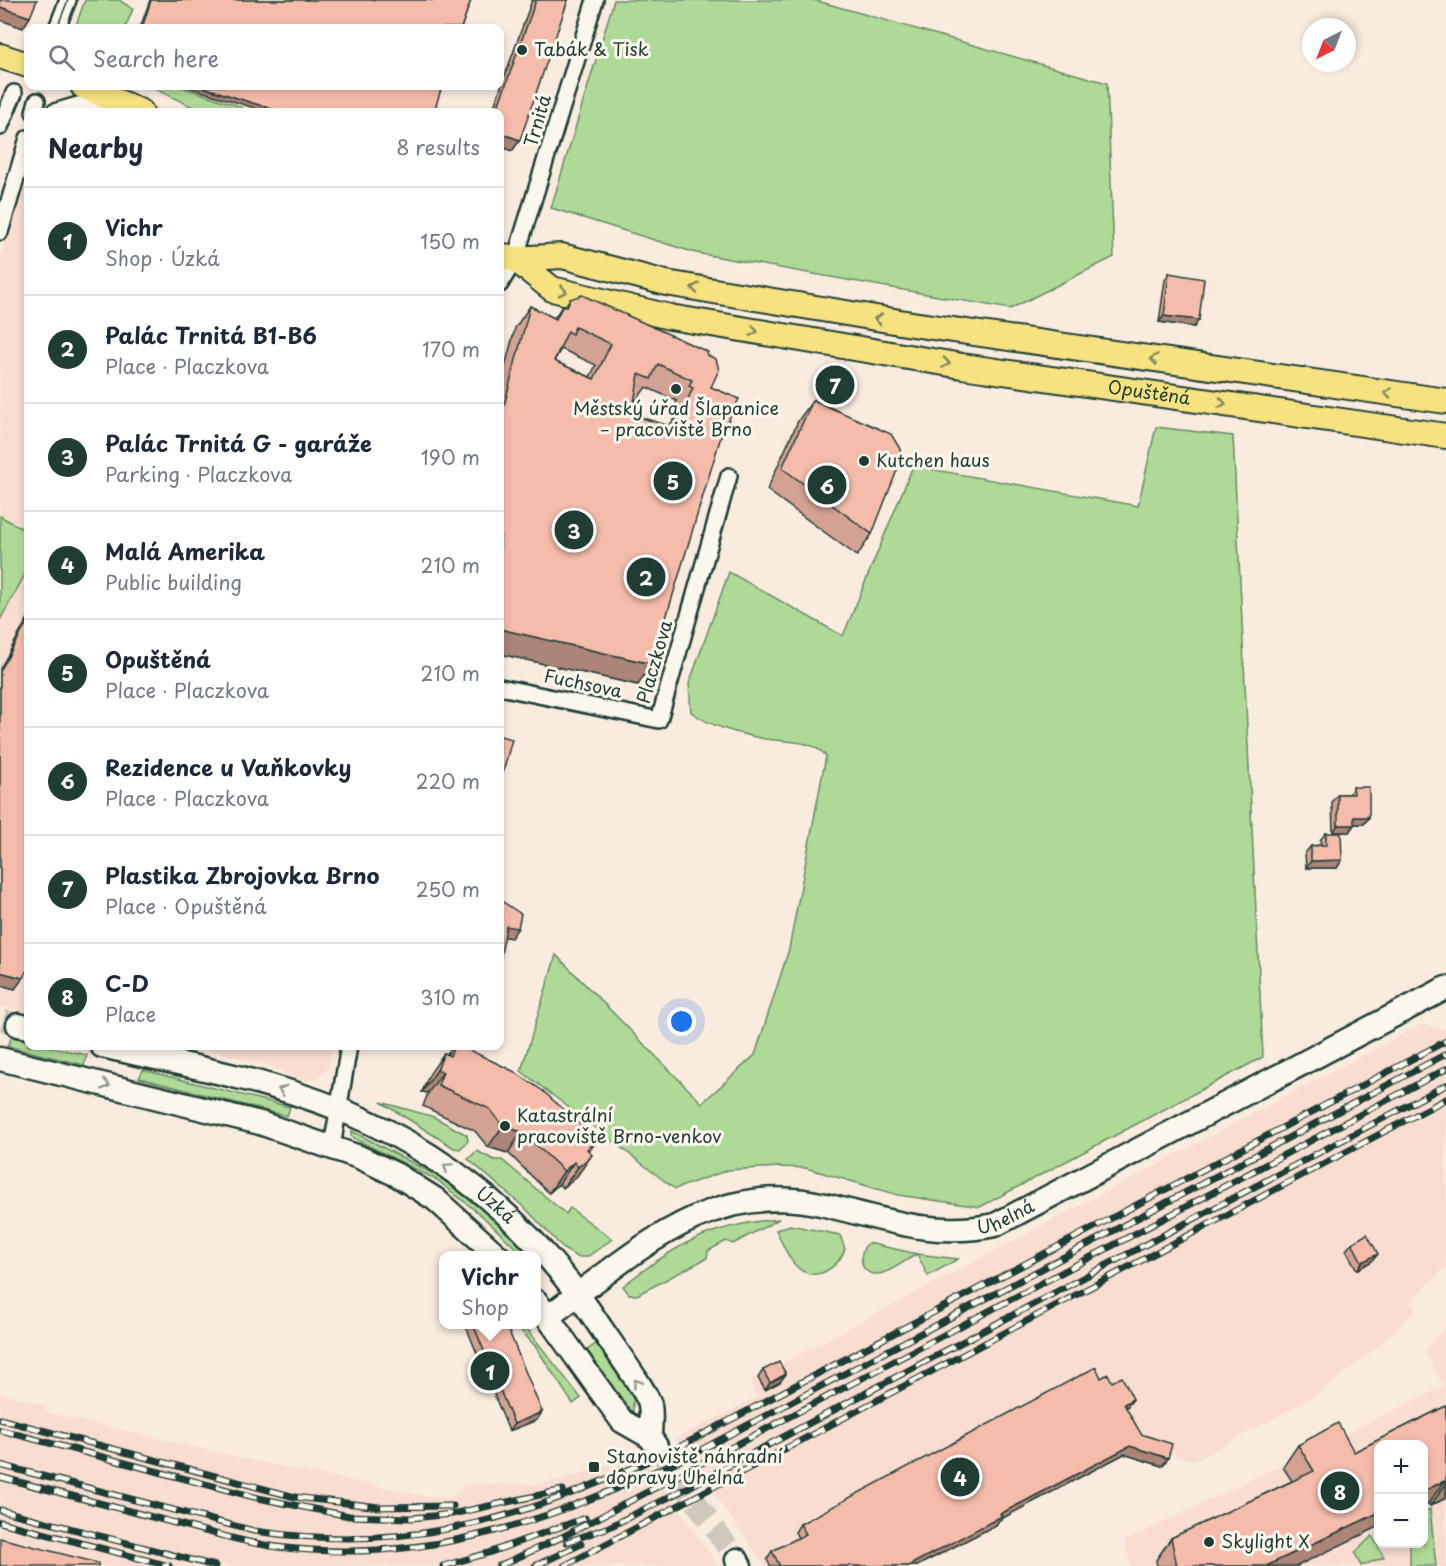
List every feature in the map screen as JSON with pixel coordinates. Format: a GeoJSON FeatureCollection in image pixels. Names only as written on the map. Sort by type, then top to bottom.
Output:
{"type":"FeatureCollection","features":[{"type":"Feature","properties":{"kind":"main road"},"geometry":{"type":"LineString","coordinates":[[0,56],[24,64]]}},
{"type":"Feature","properties":{"kind":"main road"},"geometry":{"type":"LineString","coordinates":[[92,90],[133,108]]}},
{"type":"Feature","properties":{"kind":"main road","name":"Opuštěná"},"geometry":{"type":"LineString","coordinates":[[507,257],[562,256],[666,283],[900,322],[1446,401]]}},
{"type":"Feature","properties":{"kind":"main road","name":"Opuštěná"},"geometry":{"type":"LineString","coordinates":[[507,257],[552,289],[670,317],[939,362],[1446,436]]}},
{"type":"Feature","properties":{"kind":"main road","name":"Uhelná"},"geometry":{"type":"LineString","coordinates":[[543,1309],[579,1295],[668,1229],[702,1214],[752,1202],[784,1200],[823,1204],[901,1226],[925,1229],[976,1228],[995,1225],[1446,988]]}},
{"type":"Feature","properties":{"kind":"main road","name":"Úzká"},"geometry":{"type":"LineString","coordinates":[[119,1050],[253,1082],[338,1109],[416,1147],[468,1181],[501,1208],[537,1243],[579,1295],[650,1403],[654,1442],[622,1421],[543,1309]]}},
{"type":"Feature","properties":{"kind":"main road","name":"Úzká"},"geometry":{"type":"LineString","coordinates":[[0,1059],[260,1123],[332,1146],[378,1166],[422,1190],[448,1209],[493,1251]]}},
{"type":"Feature","properties":{"kind":"street"},"geometry":{"type":"LineString","coordinates":[[59,24],[68,0]]}},
{"type":"Feature","properties":{"kind":"street","name":"Trnitá"},"geometry":{"type":"LineString","coordinates":[[507,257],[595,0]]}},
{"type":"Feature","properties":{"kind":"street"},"geometry":{"type":"LineString","coordinates":[[0,126],[14,93]]}},
{"type":"Feature","properties":{"kind":"street"},"geometry":{"type":"LineString","coordinates":[[68,108],[118,101]]}},
{"type":"Feature","properties":{"kind":"street"},"geometry":{"type":"LineString","coordinates":[[0,111],[0,126]]}},
{"type":"Feature","properties":{"kind":"street"},"geometry":{"type":"LineString","coordinates":[[0,232],[24,155]]}},
{"type":"Feature","properties":{"kind":"street","name":"Placzkova"},"geometry":{"type":"LineString","coordinates":[[659,720],[729,476]]}},
{"type":"Feature","properties":{"kind":"street","name":"Fuchsova"},"geometry":{"type":"LineString","coordinates":[[504,688],[659,720]]}},
{"type":"Feature","properties":{"kind":"street"},"geometry":{"type":"LineString","coordinates":[[332,1146],[348,1050]]}},
{"type":"Feature","properties":{"kind":"shaded area"},"geometry":{"type":"Polygon","coordinates":[[[24,163],[24,1012],[0,1006],[0,261],[13,197],[24,163]]]}},
{"type":"Feature","properties":{"kind":"shaded area"},"geometry":{"type":"Polygon","coordinates":[[[1422,1024],[1446,1030],[1446,1267],[1409,1302],[1416,1310],[1376,1348],[1323,1390],[1286,1412],[1194,1461],[1137,1441],[902,1566],[765,1566],[676,1439],[757,1397],[750,1381],[1422,1024]]]}},
{"type":"Feature","properties":{"kind":"shaded area"},"geometry":{"type":"Polygon","coordinates":[[[210,1050],[332,1050],[327,1070],[316,1078],[301,1082],[273,1067],[210,1050]]]}},
{"type":"Feature","properties":{"kind":"shaded area"},"geometry":{"type":"Polygon","coordinates":[[[1446,1325],[1446,1566],[1131,1566],[1125,1541],[1444,1386],[1425,1351],[1446,1325]]]}},
{"type":"Feature","properties":{"kind":"shaded area"},"geometry":{"type":"Polygon","coordinates":[[[0,1393],[46,1405],[45,1412],[241,1458],[435,1498],[451,1498],[465,1484],[537,1484],[560,1480],[641,1455],[718,1566],[0,1566],[0,1393]]]}},
{"type":"Feature","properties":{"kind":"green space"},"geometry":{"type":"Polygon","coordinates":[[[85,0],[119,0],[133,9],[127,24],[76,24],[85,0]]]}},
{"type":"Feature","properties":{"kind":"green space"},"geometry":{"type":"Polygon","coordinates":[[[614,0],[814,0],[1107,83],[1114,257],[1010,309],[696,253],[551,208],[614,0]]]}},
{"type":"Feature","properties":{"kind":"green space"},"geometry":{"type":"Polygon","coordinates":[[[157,90],[191,90],[242,108],[195,108],[157,90]]]}},
{"type":"Feature","properties":{"kind":"green space"},"geometry":{"type":"Polygon","coordinates":[[[1156,427],[1233,436],[1263,1057],[980,1207],[898,1195],[806,1168],[728,1170],[675,1189],[521,1071],[556,955],[702,1103],[755,1055],[789,949],[826,756],[806,744],[765,739],[726,729],[707,722],[691,712],[689,684],[729,572],[843,636],[913,466],[1138,506],[1156,427]]]}},
{"type":"Feature","properties":{"kind":"green space"},"geometry":{"type":"Polygon","coordinates":[[[0,516],[24,530],[24,576],[0,620],[0,516]]]}},
{"type":"Feature","properties":{"kind":"green space"},"geometry":{"type":"Polygon","coordinates":[[[12,1037],[24,1040],[24,1050],[65,1050],[87,1055],[84,1065],[7,1046],[12,1037]]]}},
{"type":"Feature","properties":{"kind":"green space"},"geometry":{"type":"Polygon","coordinates":[[[143,1070],[290,1107],[287,1116],[139,1078],[143,1070]]]}},
{"type":"Feature","properties":{"kind":"green space"},"geometry":{"type":"Polygon","coordinates":[[[381,1102],[434,1117],[467,1135],[468,1141],[460,1149],[454,1148],[381,1102]]]}},
{"type":"Feature","properties":{"kind":"green space"},"geometry":{"type":"Polygon","coordinates":[[[352,1131],[439,1177],[486,1212],[527,1251],[519,1251],[482,1216],[437,1180],[351,1136],[352,1131]]]}},
{"type":"Feature","properties":{"kind":"green space"},"geometry":{"type":"Polygon","coordinates":[[[477,1151],[494,1160],[502,1160],[566,1214],[570,1208],[612,1239],[587,1257],[577,1257],[565,1250],[526,1209],[468,1159],[477,1151]]]}},
{"type":"Feature","properties":{"kind":"green space"},"geometry":{"type":"Polygon","coordinates":[[[779,1219],[733,1244],[726,1241],[708,1251],[707,1258],[637,1295],[629,1294],[623,1286],[660,1259],[695,1239],[733,1226],[779,1219]]]}},
{"type":"Feature","properties":{"kind":"green space"},"geometry":{"type":"Polygon","coordinates":[[[790,1225],[840,1235],[845,1249],[842,1256],[825,1272],[811,1274],[804,1272],[790,1259],[776,1230],[790,1225]]]}},
{"type":"Feature","properties":{"kind":"green space"},"geometry":{"type":"Polygon","coordinates":[[[868,1243],[917,1254],[888,1271],[872,1273],[864,1267],[861,1257],[868,1243]]]}},
{"type":"Feature","properties":{"kind":"green space"},"geometry":{"type":"Polygon","coordinates":[[[917,1254],[958,1259],[928,1276],[917,1254]]]}},
{"type":"Feature","properties":{"kind":"green space"},"geometry":{"type":"Polygon","coordinates":[[[520,1329],[527,1329],[581,1398],[573,1404],[535,1346],[520,1329]]]}},
{"type":"Feature","properties":{"kind":"green space"},"geometry":{"type":"Polygon","coordinates":[[[600,1341],[633,1397],[633,1411],[628,1410],[587,1350],[600,1341]]]}},
{"type":"Feature","properties":{"kind":"green space"},"geometry":{"type":"Polygon","coordinates":[[[1430,1509],[1436,1566],[1410,1566],[1410,1548],[1428,1548],[1428,1510],[1430,1509]]]}},
{"type":"Feature","properties":{"kind":"green space"},"geometry":{"type":"Polygon","coordinates":[[[1372,1536],[1374,1548],[1379,1548],[1384,1557],[1361,1566],[1355,1553],[1372,1536]]]}},
{"type":"Feature","properties":{"kind":"building"},"geometry":{"type":"Polygon","coordinates":[[[0,0],[37,0],[30,17],[0,7],[0,0]]]}},
{"type":"Feature","properties":{"kind":"building"},"geometry":{"type":"Polygon","coordinates":[[[151,0],[471,0],[462,24],[143,24],[151,0]]]}},
{"type":"Feature","properties":{"kind":"building"},"geometry":{"type":"Polygon","coordinates":[[[536,0],[568,0],[520,140],[504,134],[504,108],[497,108],[536,0]]]}},
{"type":"Feature","properties":{"kind":"building"},"geometry":{"type":"Polygon","coordinates":[[[212,90],[441,90],[435,108],[269,108],[212,90]]]}},
{"type":"Feature","properties":{"kind":"building"},"geometry":{"type":"Polygon","coordinates":[[[1169,273],[1204,279],[1199,320],[1164,316],[1169,273]]]}},
{"type":"Feature","properties":{"kind":"building"},"geometry":{"type":"Polygon","coordinates":[[[582,295],[708,352],[707,355],[716,359],[719,370],[711,387],[739,399],[722,433],[652,664],[504,630],[504,406],[530,306],[556,319],[563,305],[567,307],[570,299],[582,295]],[[575,327],[572,334],[568,331],[554,361],[594,379],[611,344],[575,327]],[[658,364],[651,379],[639,374],[633,408],[643,410],[642,418],[673,427],[677,414],[680,416],[693,388],[689,386],[692,380],[658,364]]]}},
{"type":"Feature","properties":{"kind":"building"},"geometry":{"type":"Polygon","coordinates":[[[813,400],[891,434],[900,449],[901,460],[872,534],[782,468],[813,400]]]}},
{"type":"Feature","properties":{"kind":"building"},"geometry":{"type":"Polygon","coordinates":[[[24,628],[23,978],[0,972],[0,671],[24,628]]]}},
{"type":"Feature","properties":{"kind":"building"},"geometry":{"type":"Polygon","coordinates":[[[504,737],[512,739],[504,769],[504,737]]]}},
{"type":"Feature","properties":{"kind":"building"},"geometry":{"type":"Polygon","coordinates":[[[1353,787],[1369,787],[1369,817],[1354,817],[1354,825],[1338,825],[1338,794],[1354,794],[1353,787]]]}},
{"type":"Feature","properties":{"kind":"building"},"geometry":{"type":"Polygon","coordinates":[[[1326,833],[1341,833],[1342,860],[1311,861],[1311,846],[1326,845],[1326,833]]]}},
{"type":"Feature","properties":{"kind":"building"},"geometry":{"type":"Polygon","coordinates":[[[504,903],[521,914],[518,928],[506,926],[504,938],[504,903]]]}},
{"type":"Feature","properties":{"kind":"building"},"geometry":{"type":"Polygon","coordinates":[[[452,1050],[469,1050],[513,1071],[543,1091],[597,1140],[587,1149],[592,1155],[578,1167],[574,1162],[564,1171],[522,1132],[503,1126],[490,1109],[438,1085],[443,1072],[437,1070],[444,1053],[450,1056],[452,1050]]]}},
{"type":"Feature","properties":{"kind":"building"},"geometry":{"type":"Polygon","coordinates":[[[1367,1234],[1378,1254],[1362,1262],[1352,1243],[1367,1234]]]}},
{"type":"Feature","properties":{"kind":"building"},"geometry":{"type":"Polygon","coordinates":[[[475,1329],[508,1329],[542,1412],[514,1424],[475,1329]]]}},
{"type":"Feature","properties":{"kind":"building"},"geometry":{"type":"Polygon","coordinates":[[[779,1362],[786,1374],[770,1383],[763,1370],[779,1362]]]}},
{"type":"Feature","properties":{"kind":"building"},"geometry":{"type":"Polygon","coordinates":[[[1096,1367],[1101,1378],[1108,1374],[1112,1382],[1122,1377],[1133,1399],[1124,1404],[1141,1434],[1172,1444],[1168,1458],[1130,1446],[1000,1514],[1002,1516],[908,1566],[780,1566],[772,1551],[806,1534],[800,1524],[1096,1367]]]}},
{"type":"Feature","properties":{"kind":"building"},"geometry":{"type":"Polygon","coordinates":[[[1446,1406],[1446,1484],[1444,1481],[1428,1489],[1428,1440],[1378,1440],[1446,1406]]]}},
{"type":"Feature","properties":{"kind":"building"},"geometry":{"type":"Polygon","coordinates":[[[1338,1423],[1354,1452],[1374,1442],[1374,1515],[1266,1566],[1177,1566],[1171,1538],[1314,1471],[1298,1445],[1338,1423]]]}},
{"type":"Feature","properties":{"kind":"building"},"geometry":{"type":"Polygon","coordinates":[[[0,1538],[98,1563],[98,1566],[0,1566],[0,1538]]]}},
{"type":"Feature","properties":{"kind":"tunnel"},"geometry":{"type":"LineString","coordinates":[[3,1020],[18,1025]]}},
{"type":"Feature","properties":{"kind":"tunnel"},"geometry":{"type":"LineString","coordinates":[[657,1448],[737,1560]]}},
{"type":"Feature","properties":{"kind":"tram line"},"geometry":{"type":"LineString","coordinates":[[59,24],[68,0]]}},
{"type":"Feature","properties":{"kind":"railway"},"geometry":{"type":"LineString","coordinates":[[0,1465],[254,1531],[314,1537],[370,1538],[423,1533],[525,1510],[575,1492],[681,1446],[1446,1041]]}},
{"type":"Feature","properties":{"kind":"railway"},"geometry":{"type":"LineString","coordinates":[[0,1477],[224,1536],[277,1547],[334,1551],[389,1549],[441,1543],[493,1532],[593,1498],[695,1453],[1446,1054]]}},
{"type":"Feature","properties":{"kind":"railway"},"geometry":{"type":"LineString","coordinates":[[499,1566],[564,1536],[1446,1069]]}},
{"type":"Feature","properties":{"kind":"railway"},"geometry":{"type":"LineString","coordinates":[[567,1542],[609,1527],[689,1487],[1446,1085]]}},
{"type":"Feature","properties":{"kind":"railway"},"geometry":{"type":"LineString","coordinates":[[564,1566],[1446,1099]]}},
{"type":"Feature","properties":{"kind":"railway"},"geometry":{"type":"LineString","coordinates":[[0,1419],[295,1497],[379,1507],[453,1506]]}},
{"type":"Feature","properties":{"kind":"railway"},"geometry":{"type":"LineString","coordinates":[[0,1430],[258,1498],[349,1516],[412,1518],[452,1514],[563,1490]]}},
{"type":"Feature","properties":{"kind":"railway"},"geometry":{"type":"LineString","coordinates":[[0,1510],[215,1566]]}},
{"type":"Feature","properties":{"kind":"railway"},"geometry":{"type":"LineString","coordinates":[[443,1566],[488,1553],[585,1518]]}},
{"type":"Feature","properties":{"kind":"railway"},"geometry":{"type":"LineString","coordinates":[[0,1522],[169,1566]]}},
{"type":"Feature","properties":{"kind":"railway"},"geometry":{"type":"LineString","coordinates":[[535,1566],[581,1544]]}},
{"type":"Feature","properties":{"kind":"place","name":"Tabák & Tisk"},"geometry":{"type":"Point","coordinates":[522,50]}},
{"type":"Feature","properties":{"kind":"place","name":"Plastika Zbrojovka Brno"},"geometry":{"type":"Point","coordinates":[835,385]}},
{"type":"Feature","properties":{"kind":"place","name":"Městský úřad Šlapanice – pracoviště Brno"},"geometry":{"type":"Point","coordinates":[676,389]}},
{"type":"Feature","properties":{"kind":"place","name":"Kutchen haus"},"geometry":{"type":"Point","coordinates":[864,461]}},
{"type":"Feature","properties":{"kind":"place","name":"Opuštěná"},"geometry":{"type":"Point","coordinates":[673,481]}},
{"type":"Feature","properties":{"kind":"place","name":"Rezidence u Vaňkovky"},"geometry":{"type":"Point","coordinates":[827,485]}},
{"type":"Feature","properties":{"kind":"place","name":"Palác Trnitá G - garáže"},"geometry":{"type":"Point","coordinates":[574,530]}},
{"type":"Feature","properties":{"kind":"place","name":"Palác Trnitá B1-B6"},"geometry":{"type":"Point","coordinates":[646,577]}},
{"type":"Feature","properties":{"kind":"place","name":"Katastrální pracoviště Brno-venkov"},"geometry":{"type":"Point","coordinates":[505,1126]}},
{"type":"Feature","properties":{"kind":"place","name":"Vichr"},"geometry":{"type":"Point","coordinates":[490,1371]}},
{"type":"Feature","properties":{"kind":"place","name":"Stanoviště náhradní dopravy Uhelná"},"geometry":{"type":"Point","coordinates":[594,1467]}},
{"type":"Feature","properties":{"kind":"place","name":"Malá Amerika"},"geometry":{"type":"Point","coordinates":[960,1477]}},
{"type":"Feature","properties":{"kind":"place","name":"C-D"},"geometry":{"type":"Point","coordinates":[1340,1491]}},
{"type":"Feature","properties":{"kind":"place","name":"Skylight X"},"geometry":{"type":"Point","coordinates":[1209,1542]}}]}
